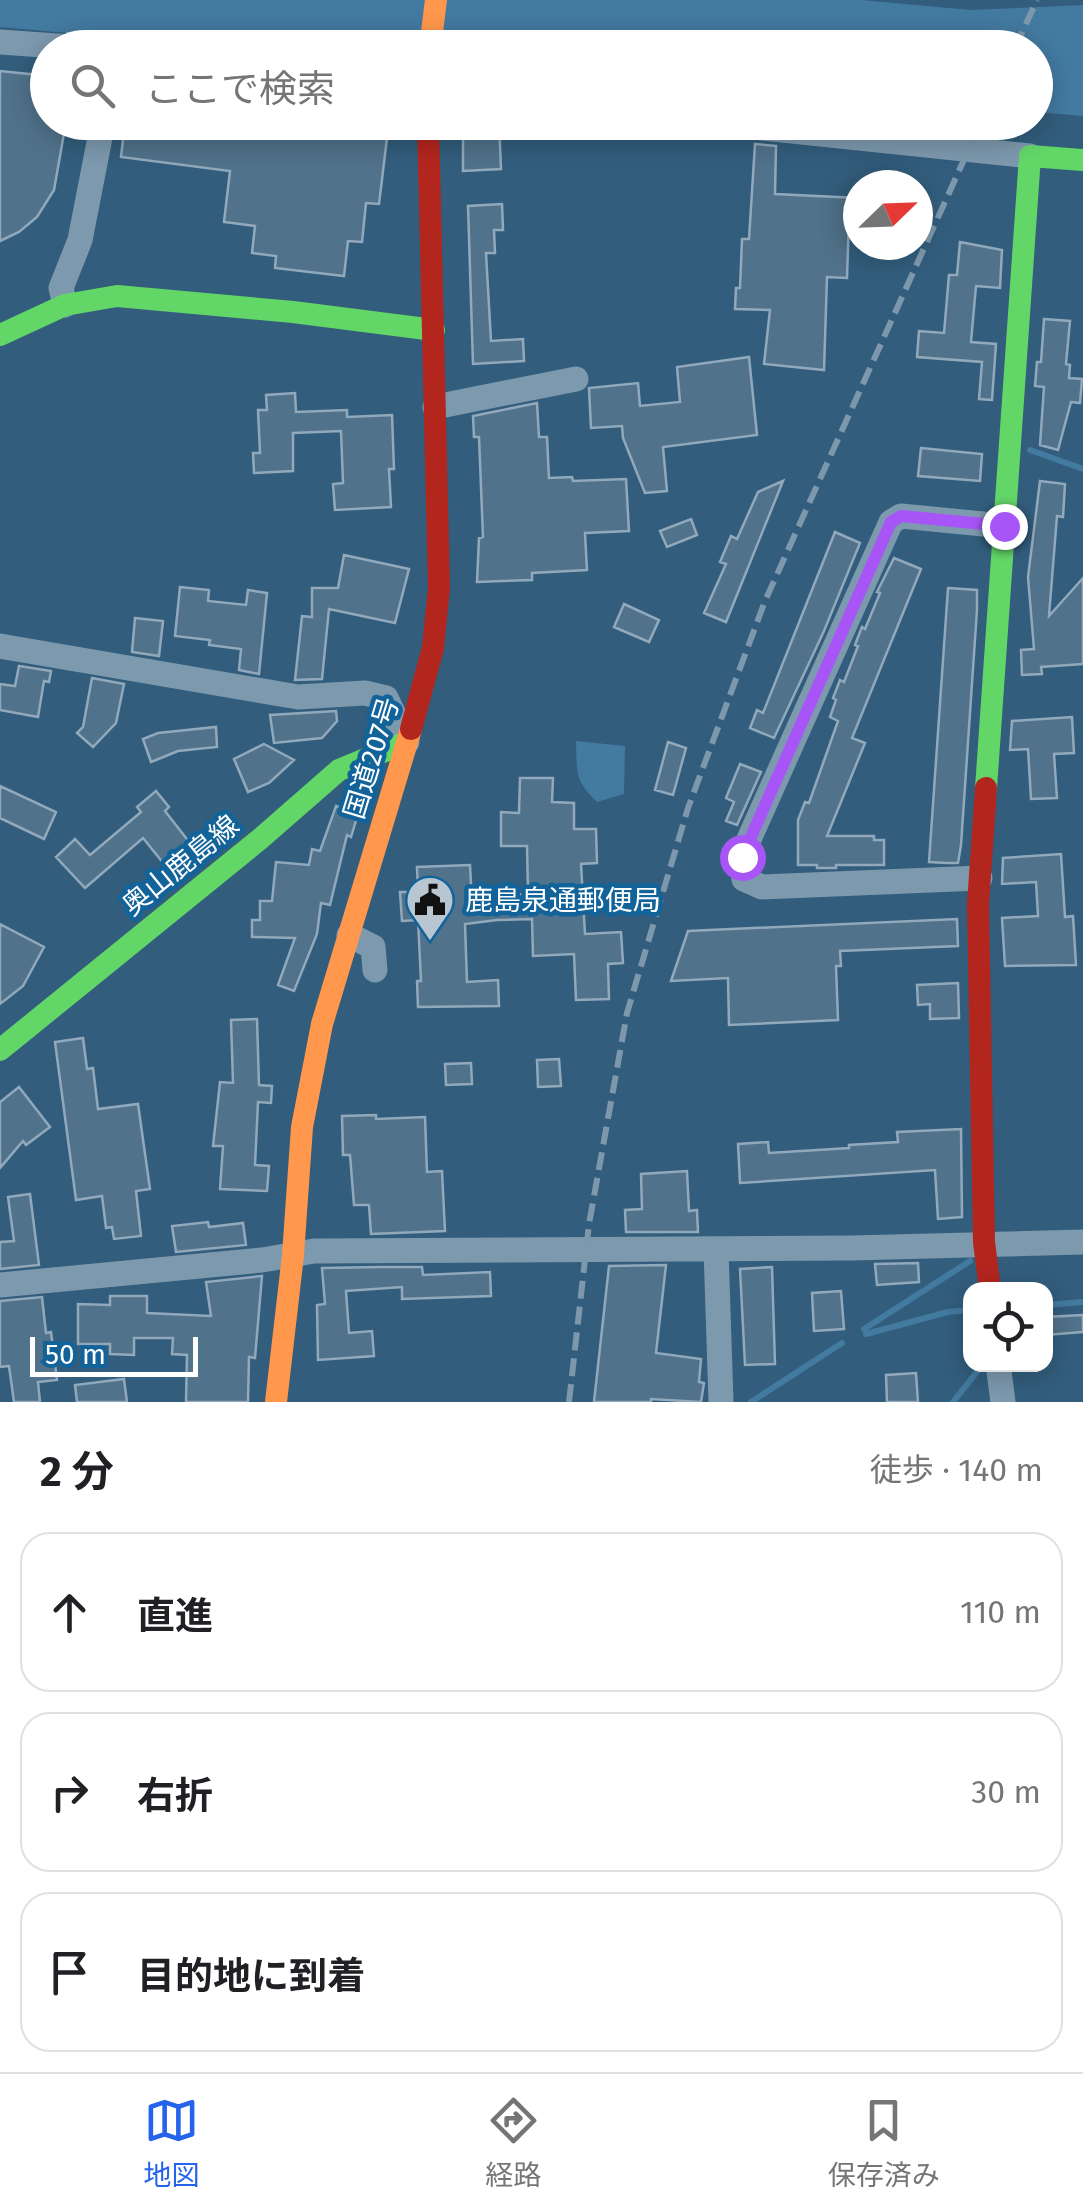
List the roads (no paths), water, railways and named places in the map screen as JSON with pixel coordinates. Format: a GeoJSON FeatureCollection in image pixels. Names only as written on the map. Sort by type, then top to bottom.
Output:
{"type":"FeatureCollection","features":[{"type":"Feature","properties":{"kind":"main road"},"geometry":{"type":"LineString","coordinates":[[432,30],[436,0]]}},
{"type":"Feature","properties":{"kind":"main road","name":"国道207号"},"geometry":{"type":"LineString","coordinates":[[276,1402],[293,1255],[302,1127],[322,1024],[408,742],[432,648],[439,588],[429,140]]}},
{"type":"Feature","properties":{"kind":"main road"},"geometry":{"type":"LineString","coordinates":[[989,1282],[984,1242],[980,878],[1030,156],[1083,160]]}},
{"type":"Feature","properties":{"kind":"main road"},"geometry":{"type":"LineString","coordinates":[[0,334],[65,305],[117,296],[434,330]]}},
{"type":"Feature","properties":{"kind":"main road","name":"奥山鹿島線"},"geometry":{"type":"LineString","coordinates":[[0,1050],[339,770],[408,742]]}},
{"type":"Feature","properties":{"kind":"street"},"geometry":{"type":"LineString","coordinates":[[0,42],[30,44]]}},
{"type":"Feature","properties":{"kind":"street"},"geometry":{"type":"LineString","coordinates":[[65,305],[61,288],[80,240],[100,140]]}},
{"type":"Feature","properties":{"kind":"street"},"geometry":{"type":"LineString","coordinates":[[878,140],[1030,156]]}},
{"type":"Feature","properties":{"kind":"street"},"geometry":{"type":"LineString","coordinates":[[435,407],[576,380]]}},
{"type":"Feature","properties":{"kind":"street"},"geometry":{"type":"LineString","coordinates":[[980,878],[762,887],[744,879],[742,857],[891,522],[901,516],[1004,526]]}},
{"type":"Feature","properties":{"kind":"street"},"geometry":{"type":"LineString","coordinates":[[0,646],[298,697],[365,694],[386,698],[408,742]]}},
{"type":"Feature","properties":{"kind":"street"},"geometry":{"type":"LineString","coordinates":[[349,935],[373,946],[375,970]]}},
{"type":"Feature","properties":{"kind":"street"},"geometry":{"type":"LineString","coordinates":[[0,1285],[314,1251],[852,1248],[1083,1242]]}},
{"type":"Feature","properties":{"kind":"street"},"geometry":{"type":"LineString","coordinates":[[716,1249],[721,1402]]}},
{"type":"Feature","properties":{"kind":"street"},"geometry":{"type":"LineString","coordinates":[[999,1372],[1002,1402]]}},
{"type":"Feature","properties":{"kind":"water"},"geometry":{"type":"Polygon","coordinates":[[[0,0],[861,0],[971,10],[1083,5],[1083,116],[1053,113],[1053,30],[0,27],[0,0]]]}},
{"type":"Feature","properties":{"kind":"water"},"geometry":{"type":"Polygon","coordinates":[[[576,741],[625,746],[624,794],[597,802],[578,774],[576,741]]]}},
{"type":"Feature","properties":{"kind":"waterway"},"geometry":{"type":"LineString","coordinates":[[1030,450],[1083,469]]}},
{"type":"Feature","properties":{"kind":"waterway"},"geometry":{"type":"LineString","coordinates":[[864,1329],[970,1261]]}},
{"type":"Feature","properties":{"kind":"waterway"},"geometry":{"type":"LineString","coordinates":[[1053,1304],[1083,1302]]}},
{"type":"Feature","properties":{"kind":"waterway"},"geometry":{"type":"LineString","coordinates":[[866,1334],[963,1311]]}},
{"type":"Feature","properties":{"kind":"waterway"},"geometry":{"type":"LineString","coordinates":[[751,1402],[842,1343]]}},
{"type":"Feature","properties":{"kind":"waterway"},"geometry":{"type":"LineString","coordinates":[[953,1402],[977,1372]]}},
{"type":"Feature","properties":{"kind":"railway"},"geometry":{"type":"LineString","coordinates":[[1023,30],[1037,0]]}},
{"type":"Feature","properties":{"kind":"railway"},"geometry":{"type":"LineString","coordinates":[[569,1402],[589,1224],[627,1013],[688,808],[765,601],[973,140]]}},
{"type":"Feature","properties":{"kind":"place","name":"鹿島泉通郵便局"},"geometry":{"type":"Point","coordinates":[430,942]}}]}
